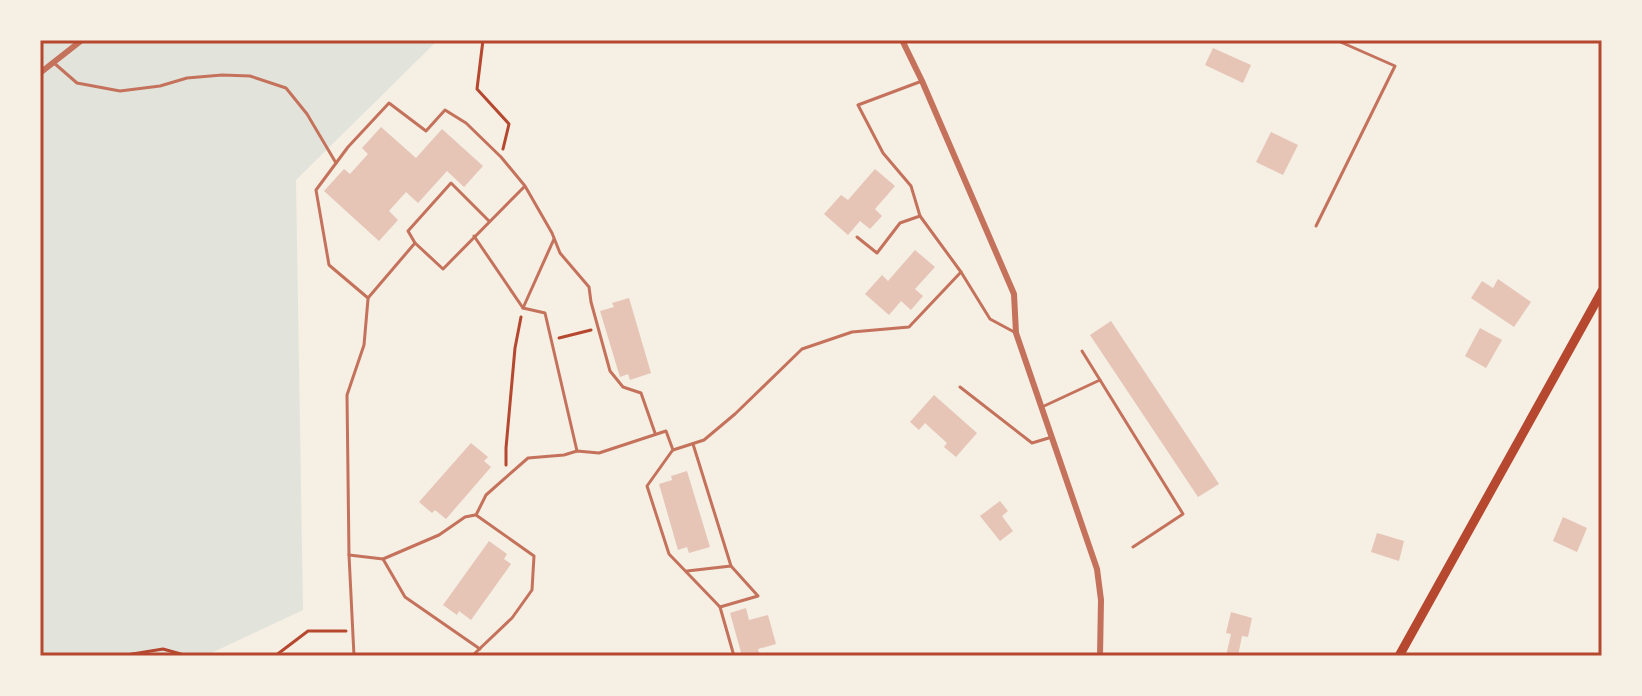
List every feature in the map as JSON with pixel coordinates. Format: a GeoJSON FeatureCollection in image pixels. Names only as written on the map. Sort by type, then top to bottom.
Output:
{"type":"FeatureCollection","features":[{"type":"Feature","properties":{"kind":"main road"},"geometry":{"type":"LineString","coordinates":[[1399,656],[1602,291]]}},
{"type":"Feature","properties":{"kind":"street"},"geometry":{"type":"LineString","coordinates":[[40,73],[82,40]]}},
{"type":"Feature","properties":{"kind":"street"},"geometry":{"type":"LineString","coordinates":[[902,40],[1014,294],[1016,333],[1097,569],[1101,600],[1100,656]]}},
{"type":"Feature","properties":{"kind":"lane"},"geometry":{"type":"LineString","coordinates":[[1316,226],[1395,66],[1336,40]]}},
{"type":"Feature","properties":{"kind":"lane"},"geometry":{"type":"LineString","coordinates":[[54,63],[77,83],[120,91],[160,86],[187,78],[222,75],[250,76],[286,88],[307,114],[336,163]]}},
{"type":"Feature","properties":{"kind":"lane"},"geometry":{"type":"LineString","coordinates":[[922,81],[858,105],[883,153],[911,186],[920,216],[961,272],[990,319],[1016,333]]}},
{"type":"Feature","properties":{"kind":"lane"},"geometry":{"type":"LineString","coordinates":[[368,298],[329,265],[316,190],[348,147],[389,103],[426,131],[445,110],[466,123],[525,186],[560,253],[589,287],[610,371],[623,387],[641,393],[655,433]]}},
{"type":"Feature","properties":{"kind":"lane"},"geometry":{"type":"LineString","coordinates":[[489,221],[451,183],[408,231],[415,243],[443,269],[525,186]]}},
{"type":"Feature","properties":{"kind":"lane"},"geometry":{"type":"LineString","coordinates":[[857,237],[877,253],[900,223],[920,216]]}},
{"type":"Feature","properties":{"kind":"lane"},"geometry":{"type":"LineString","coordinates":[[474,236],[523,308],[545,313],[577,451]]}},
{"type":"Feature","properties":{"kind":"lane"},"geometry":{"type":"LineString","coordinates":[[523,308],[554,239]]}},
{"type":"Feature","properties":{"kind":"lane"},"geometry":{"type":"LineString","coordinates":[[354,656],[347,395],[364,345],[368,298],[415,243]]}},
{"type":"Feature","properties":{"kind":"lane"},"geometry":{"type":"LineString","coordinates":[[734,656],[720,607],[669,554],[647,486],[673,450],[704,440],[802,349],[852,332],[909,327],[961,272]]}},
{"type":"Feature","properties":{"kind":"lane"},"geometry":{"type":"LineString","coordinates":[[1082,351],[1183,514],[1133,547]]}},
{"type":"Feature","properties":{"kind":"lane"},"geometry":{"type":"LineString","coordinates":[[1042,407],[1100,380]]}},
{"type":"Feature","properties":{"kind":"lane"},"geometry":{"type":"LineString","coordinates":[[960,387],[1032,443],[1052,437]]}},
{"type":"Feature","properties":{"kind":"lane"},"geometry":{"type":"LineString","coordinates":[[476,515],[486,495],[528,458],[577,451],[599,453],[666,431],[673,450]]}},
{"type":"Feature","properties":{"kind":"lane"},"geometry":{"type":"LineString","coordinates":[[693,444],[731,566],[758,596],[720,607]]}},
{"type":"Feature","properties":{"kind":"lane"},"geometry":{"type":"LineString","coordinates":[[349,555],[383,559],[439,535],[465,517],[476,515],[534,556],[532,590],[512,618],[472,656]]}},
{"type":"Feature","properties":{"kind":"lane"},"geometry":{"type":"LineString","coordinates":[[383,559],[405,597],[480,649]]}},
{"type":"Feature","properties":{"kind":"lane"},"geometry":{"type":"LineString","coordinates":[[685,571],[731,566]]}},
{"type":"Feature","properties":{"kind":"path"},"geometry":{"type":"LineString","coordinates":[[483,40],[477,89],[509,124],[501,157]]}},
{"type":"Feature","properties":{"kind":"path"},"geometry":{"type":"LineString","coordinates":[[507,477],[506,448],[515,348],[523,308]]}},
{"type":"Feature","properties":{"kind":"path"},"geometry":{"type":"LineString","coordinates":[[551,340],[598,329]]}},
{"type":"Feature","properties":{"kind":"path"},"geometry":{"type":"LineString","coordinates":[[275,656],[308,631],[353,632]]}},
{"type":"Feature","properties":{"kind":"path"},"geometry":{"type":"LineString","coordinates":[[120,656],[163,649],[188,656]]}},
{"type":"Feature","properties":{"kind":"shaded area"},"geometry":{"type":"Polygon","coordinates":[[[40,40],[438,40],[296,180],[303,610],[205,656],[40,656],[40,40]]]}},
{"type":"Feature","properties":{"kind":"building"},"geometry":{"type":"Polygon","coordinates":[[[1213,48],[1251,65],[1243,83],[1205,65],[1213,48]]]}},
{"type":"Feature","properties":{"kind":"building"},"geometry":{"type":"Polygon","coordinates":[[[381,127],[416,158],[442,129],[483,166],[464,187],[447,171],[418,203],[406,192],[389,211],[398,220],[379,241],[324,191],[344,169],[350,174],[368,154],[362,148],[381,127]]]}},
{"type":"Feature","properties":{"kind":"building"},"geometry":{"type":"Polygon","coordinates":[[[1271,132],[1298,145],[1283,175],[1256,162],[1271,132]]]}},
{"type":"Feature","properties":{"kind":"building"},"geometry":{"type":"Polygon","coordinates":[[[875,169],[895,186],[875,209],[882,216],[870,229],[860,221],[848,235],[824,214],[841,195],[848,200],[875,169]]]}},
{"type":"Feature","properties":{"kind":"building"},"geometry":{"type":"Polygon","coordinates":[[[915,250],[935,267],[915,289],[923,296],[911,310],[901,301],[889,315],[865,294],[882,275],[888,281],[915,250]]]}},
{"type":"Feature","properties":{"kind":"building"},"geometry":{"type":"Polygon","coordinates":[[[1498,279],[1531,302],[1514,327],[1471,298],[1482,281],[1493,288],[1498,279]]]}},
{"type":"Feature","properties":{"kind":"building"},"geometry":{"type":"Polygon","coordinates":[[[629,298],[651,373],[630,380],[628,374],[620,377],[600,311],[629,298]]]}},
{"type":"Feature","properties":{"kind":"building"},"geometry":{"type":"Polygon","coordinates":[[[1111,321],[1219,484],[1198,497],[1090,335],[1111,321]]]}},
{"type":"Feature","properties":{"kind":"building"},"geometry":{"type":"Polygon","coordinates":[[[1480,328],[1502,340],[1486,368],[1465,356],[1480,328]]]}},
{"type":"Feature","properties":{"kind":"building"},"geometry":{"type":"Polygon","coordinates":[[[934,395],[977,433],[956,457],[944,447],[947,443],[925,423],[919,430],[910,422],[934,395]]]}},
{"type":"Feature","properties":{"kind":"building"},"geometry":{"type":"Polygon","coordinates":[[[471,443],[488,457],[484,461],[491,467],[446,519],[435,510],[432,513],[419,502],[471,443]]]}},
{"type":"Feature","properties":{"kind":"building"},"geometry":{"type":"Polygon","coordinates":[[[687,471],[710,547],[689,553],[687,547],[678,550],[659,484],[687,471]]]}},
{"type":"Feature","properties":{"kind":"building"},"geometry":{"type":"Polygon","coordinates":[[[1000,501],[1008,511],[1002,516],[1013,531],[1000,541],[980,516],[1000,501]]]}},
{"type":"Feature","properties":{"kind":"building"},"geometry":{"type":"Polygon","coordinates":[[[1563,517],[1587,528],[1577,552],[1553,541],[1563,517]]]}},
{"type":"Feature","properties":{"kind":"building"},"geometry":{"type":"Polygon","coordinates":[[[1377,533],[1404,541],[1399,561],[1371,552],[1377,533]]]}},
{"type":"Feature","properties":{"kind":"building"},"geometry":{"type":"Polygon","coordinates":[[[489,541],[507,554],[504,559],[511,564],[471,620],[443,605],[489,541]]]}},
{"type":"Feature","properties":{"kind":"building"},"geometry":{"type":"Polygon","coordinates":[[[746,608],[749,620],[768,615],[776,644],[758,649],[760,656],[742,656],[730,613],[746,608]]]}},
{"type":"Feature","properties":{"kind":"building"},"geometry":{"type":"Polygon","coordinates":[[[1231,612],[1252,618],[1248,637],[1242,636],[1238,656],[1226,656],[1231,634],[1226,633],[1231,612]]]}}]}
